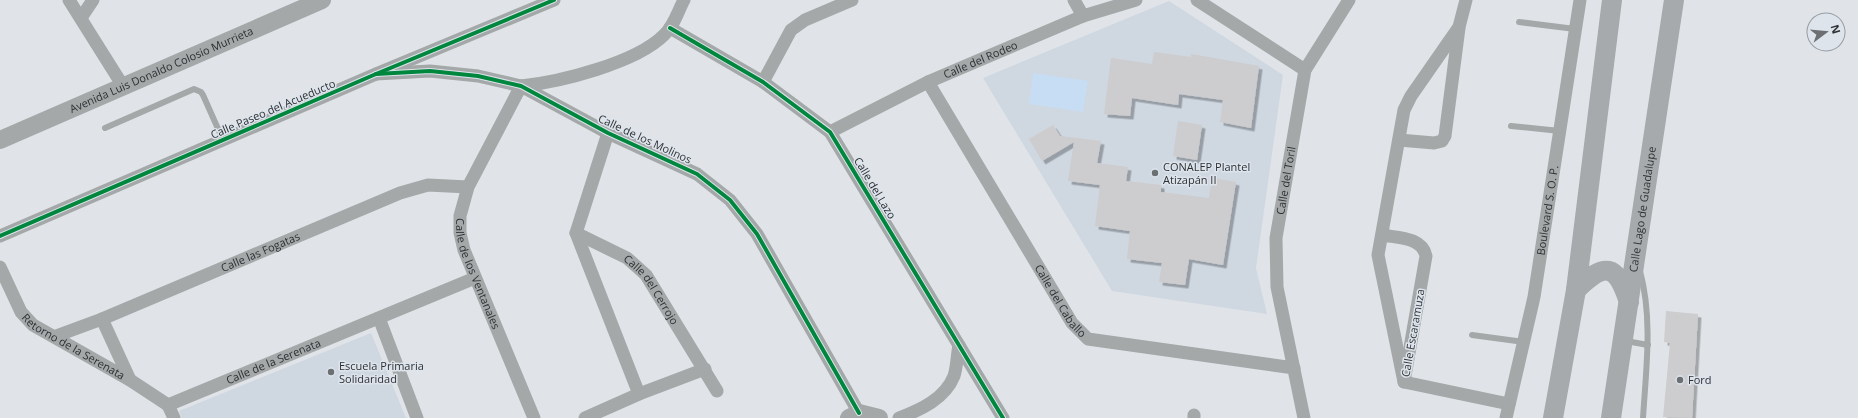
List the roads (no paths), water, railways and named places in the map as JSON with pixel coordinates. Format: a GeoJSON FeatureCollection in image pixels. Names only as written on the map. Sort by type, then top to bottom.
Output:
{"type":"FeatureCollection","features":[{"type":"Feature","properties":{"kind":"main road"},"geometry":{"type":"LineString","coordinates":[[1553,418],[1576,290],[1612,0]]}},
{"type":"Feature","properties":{"kind":"main road","name":"Calle Lago de Guadalupe"},"geometry":{"type":"LineString","coordinates":[[1611,418],[1674,0]]}},
{"type":"Feature","properties":{"kind":"main road"},"geometry":{"type":"LineString","coordinates":[[1576,290],[1588,278],[1600,272],[1610,270],[1617,275],[1624,288],[1629,304]]}},
{"type":"Feature","properties":{"kind":"street"},"geometry":{"type":"LineString","coordinates":[[69,0],[123,86]]}},
{"type":"Feature","properties":{"kind":"street"},"geometry":{"type":"LineString","coordinates":[[81,18],[93,0]]}},
{"type":"Feature","properties":{"kind":"street","name":"Avenida Luis Donaldo Colosio Murrieta"},"geometry":{"type":"LineString","coordinates":[[0,140],[322,0]]}},
{"type":"Feature","properties":{"kind":"street","name":"Calle Paseo del Acueducto"},"geometry":{"type":"LineString","coordinates":[[0,236],[376,74],[554,0]]}},
{"type":"Feature","properties":{"kind":"street","name":"Calle de los Molinos"},"geometry":{"type":"LineString","coordinates":[[521,86],[547,83],[572,77],[626,58],[656,43],[670,28],[684,0]]}},
{"type":"Feature","properties":{"kind":"street"},"geometry":{"type":"LineString","coordinates":[[763,82],[791,30],[805,20],[852,0]]}},
{"type":"Feature","properties":{"kind":"street"},"geometry":{"type":"LineString","coordinates":[[1074,0],[1083,16]]}},
{"type":"Feature","properties":{"kind":"street","name":"Calle del Rodeo"},"geometry":{"type":"LineString","coordinates":[[830,132],[928,82],[1083,16],[1136,0]]}},
{"type":"Feature","properties":{"kind":"street"},"geometry":{"type":"LineString","coordinates":[[1197,0],[1305,70],[1349,0]]}},
{"type":"Feature","properties":{"kind":"street"},"geometry":{"type":"LineString","coordinates":[[1400,140],[1434,144],[1442,141],[1445,136],[1459,26],[1466,0]]}},
{"type":"Feature","properties":{"kind":"street","name":"Boulevard S. O. P."},"geometry":{"type":"LineString","coordinates":[[1506,418],[1534,296],[1580,0]]}},
{"type":"Feature","properties":{"kind":"street"},"geometry":{"type":"LineString","coordinates":[[1404,382],[1378,255],[1400,140],[1404,110],[1411,96],[1459,26]]}},
{"type":"Feature","properties":{"kind":"street","name":"Calle del Lazo"},"geometry":{"type":"LineString","coordinates":[[670,28],[763,82],[830,132],[1003,418]]}},
{"type":"Feature","properties":{"kind":"street"},"geometry":{"type":"LineString","coordinates":[[415,58],[411,65],[416,72]]}},
{"type":"Feature","properties":{"kind":"street","name":"Calle de los Molinos"},"geometry":{"type":"LineString","coordinates":[[376,74],[430,70],[471,75],[521,86],[608,132],[697,174],[730,200],[756,234],[854,415]]}},
{"type":"Feature","properties":{"kind":"street","name":"Calle del Toril"},"geometry":{"type":"LineString","coordinates":[[1304,418],[1277,287],[1276,238],[1305,70]]}},
{"type":"Feature","properties":{"kind":"street","name":"Calle del Caballo"},"geometry":{"type":"LineString","coordinates":[[928,82],[1072,323],[1088,339],[1294,368]]}},
{"type":"Feature","properties":{"kind":"street","name":"Calle de los Ventanales"},"geometry":{"type":"LineString","coordinates":[[521,86],[468,187],[460,216],[460,233],[464,250],[475,278],[534,418]]}},
{"type":"Feature","properties":{"kind":"street"},"geometry":{"type":"LineString","coordinates":[[608,132],[576,233],[640,394]]}},
{"type":"Feature","properties":{"kind":"street","name":"Calle las Fogatas"},"geometry":{"type":"LineString","coordinates":[[56,336],[102,319],[400,193],[428,185],[468,187]]}},
{"type":"Feature","properties":{"kind":"street","name":"Calle del Cerrojo"},"geometry":{"type":"LineString","coordinates":[[576,233],[627,258],[646,275],[705,369],[717,391]]}},
{"type":"Feature","properties":{"kind":"street","name":"Calle Escaramuza"},"geometry":{"type":"LineString","coordinates":[[1382,235],[1417,242],[1425,248],[1426,256],[1404,382],[1510,404]]}},
{"type":"Feature","properties":{"kind":"street","name":"Retorno de la Serenata"},"geometry":{"type":"LineString","coordinates":[[0,267],[21,312],[33,325],[56,336],[130,380],[168,405]]}},
{"type":"Feature","properties":{"kind":"street","name":"Calle de la Serenata"},"geometry":{"type":"LineString","coordinates":[[168,405],[475,278]]}},
{"type":"Feature","properties":{"kind":"street"},"geometry":{"type":"LineString","coordinates":[[379,318],[417,418]]}},
{"type":"Feature","properties":{"kind":"street"},"geometry":{"type":"LineString","coordinates":[[102,319],[130,380]]}},
{"type":"Feature","properties":{"kind":"street"},"geometry":{"type":"LineString","coordinates":[[899,418],[919,410],[943,394],[954,376],[959,345]]}},
{"type":"Feature","properties":{"kind":"street"},"geometry":{"type":"LineString","coordinates":[[585,418],[640,394],[705,369]]}},
{"type":"Feature","properties":{"kind":"street"},"geometry":{"type":"LineString","coordinates":[[168,405],[174,418]]}},
{"type":"Feature","properties":{"kind":"street"},"geometry":{"type":"LineString","coordinates":[[854,415],[879,418]]}},
{"type":"Feature","properties":{"kind":"lane"},"geometry":{"type":"LineString","coordinates":[[1519,22],[1576,29]]}},
{"type":"Feature","properties":{"kind":"lane"},"geometry":{"type":"LineString","coordinates":[[105,128],[194,89],[201,92],[203,95],[223,140]]}},
{"type":"Feature","properties":{"kind":"lane"},"geometry":{"type":"LineString","coordinates":[[1511,126],[1560,131]]}},
{"type":"Feature","properties":{"kind":"lane"},"geometry":{"type":"LineString","coordinates":[[1636,255],[1646,291],[1649,331],[1643,418]]}},
{"type":"Feature","properties":{"kind":"lane"},"geometry":{"type":"LineString","coordinates":[[1472,335],[1524,342]]}},
{"type":"Feature","properties":{"kind":"lane"},"geometry":{"type":"LineString","coordinates":[[1623,340],[1648,345]]}},
{"type":"Feature","properties":{"kind":"place","name":"CONALEP Plantel Atizapán II"},"geometry":{"type":"Point","coordinates":[1155,173]}},
{"type":"Feature","properties":{"kind":"place","name":"Escuela Primaria Solidaridad"},"geometry":{"type":"Point","coordinates":[331,372]}},
{"type":"Feature","properties":{"kind":"place","name":"Ford"},"geometry":{"type":"Point","coordinates":[1680,380]}}]}
